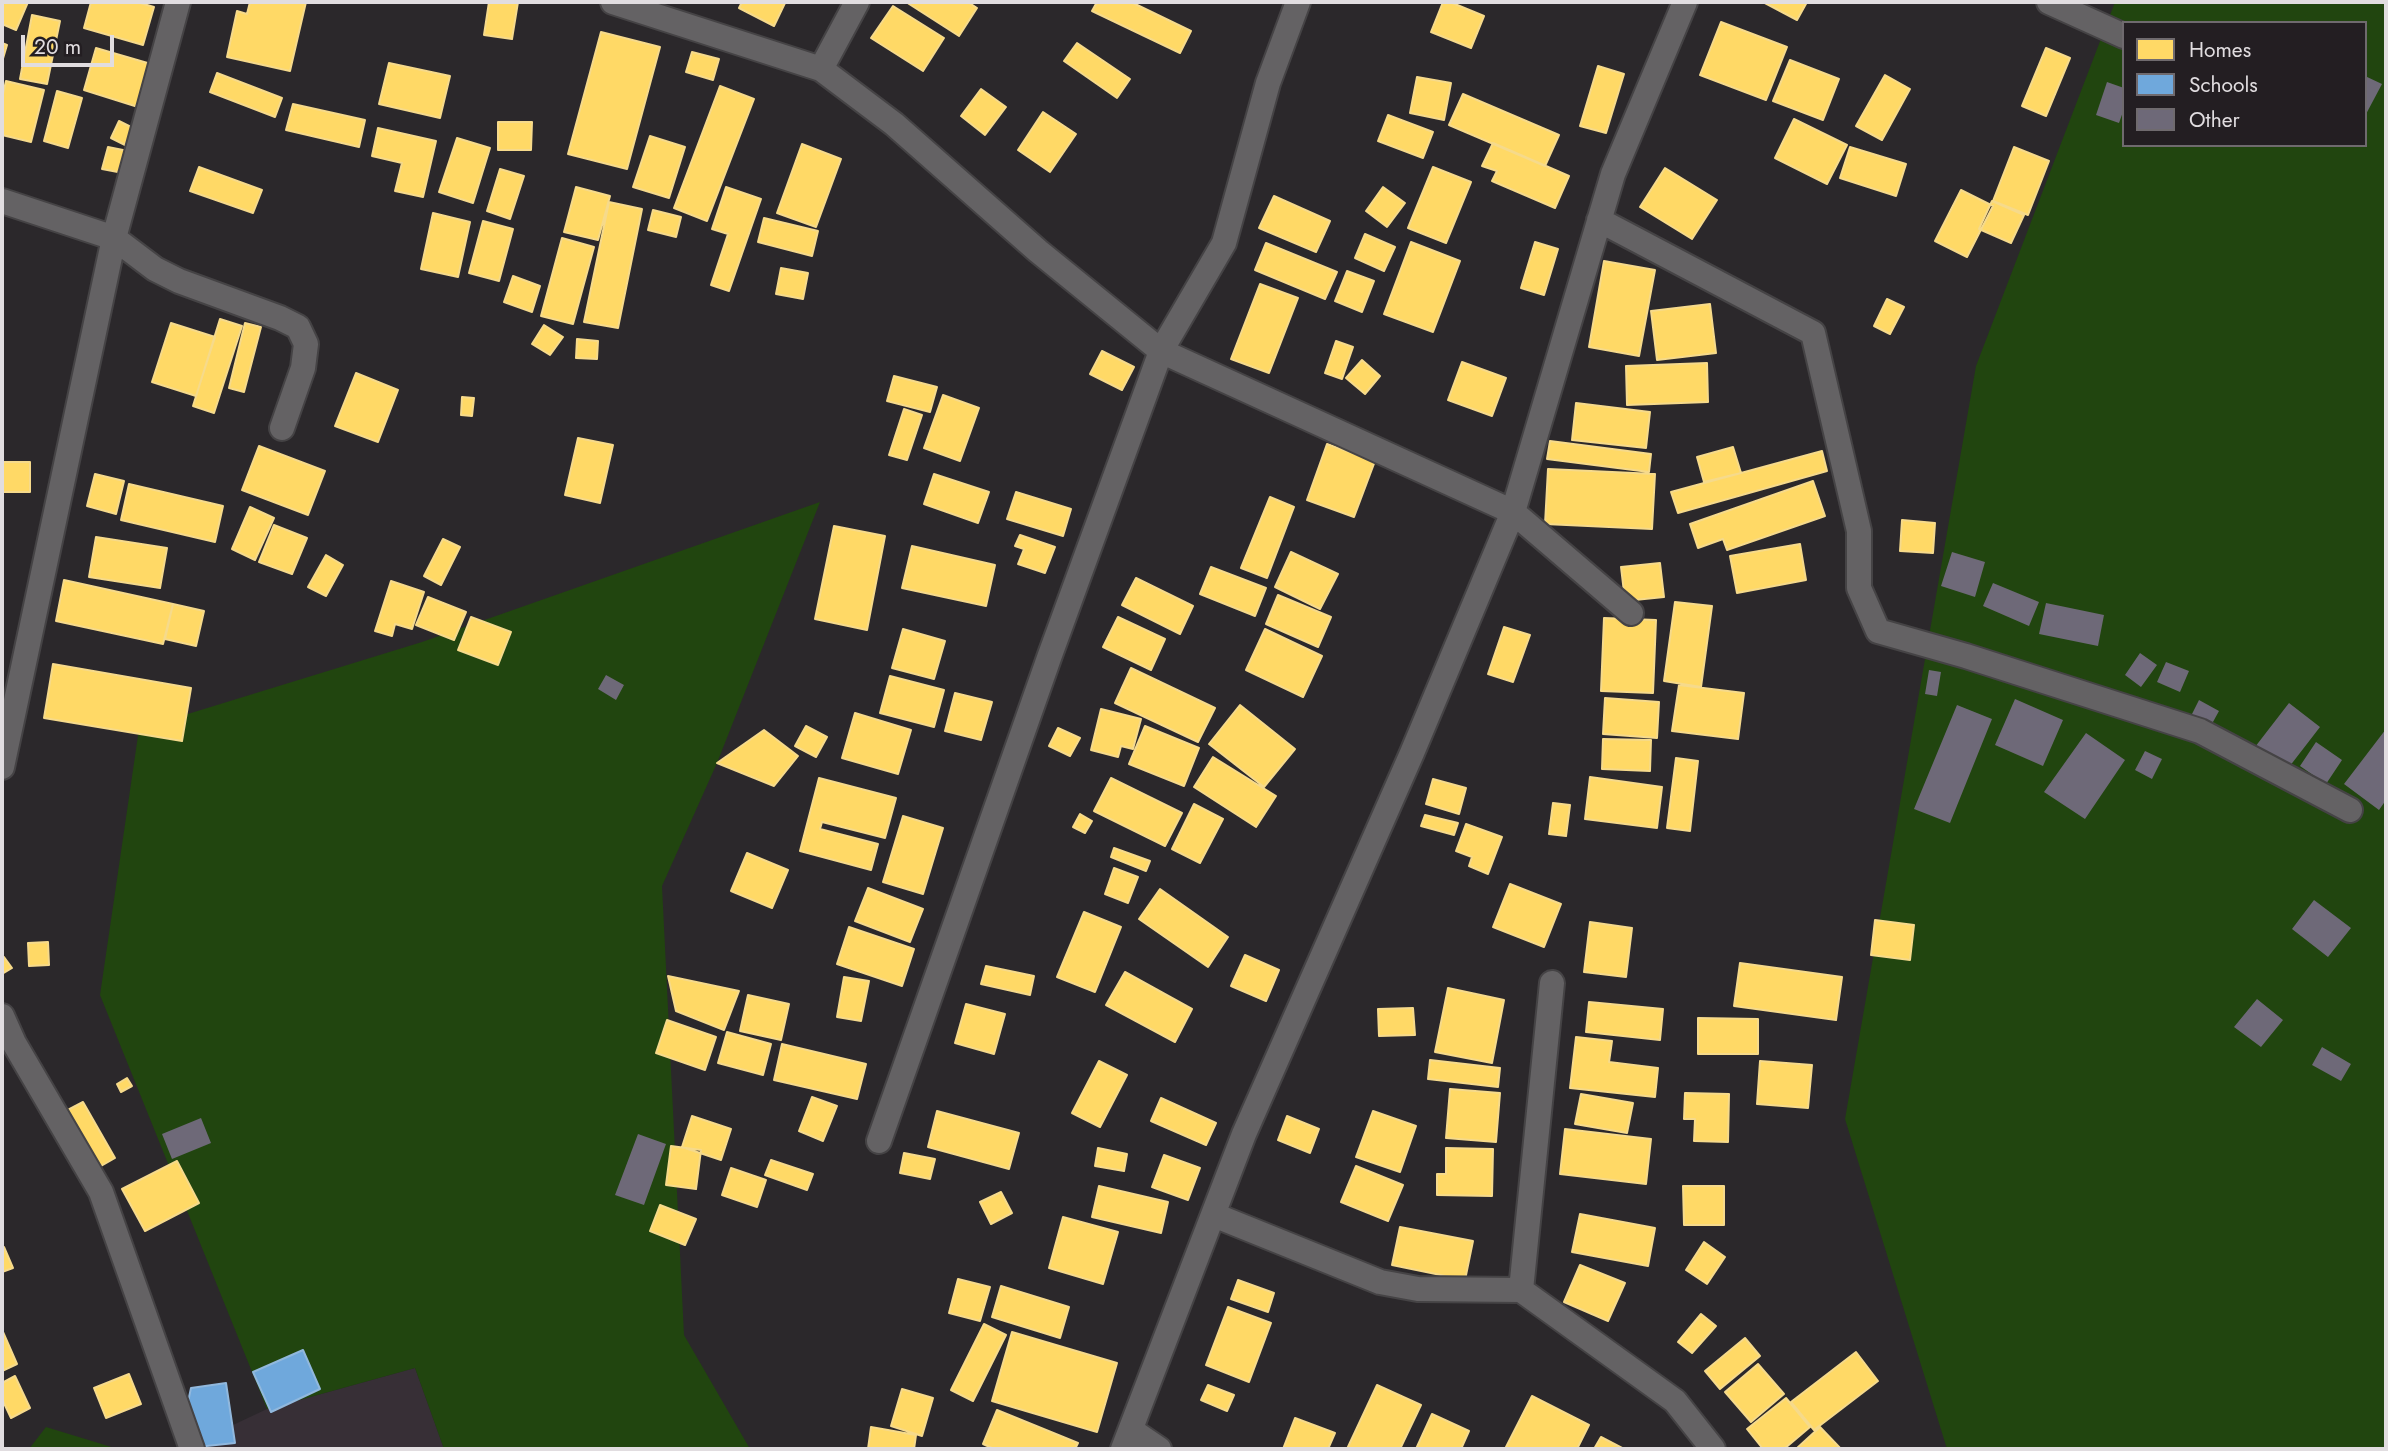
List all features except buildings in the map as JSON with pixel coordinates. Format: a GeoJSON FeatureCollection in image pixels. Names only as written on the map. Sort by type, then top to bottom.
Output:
{"type":"FeatureCollection","features":[{"type":"Feature","properties":{"kind":"street"},"geometry":{"type":"LineString","coordinates":[[2,767],[114,238],[178,2]]}},
{"type":"Feature","properties":{"kind":"street"},"geometry":{"type":"LineString","coordinates":[[613,2],[821,69],[894,124],[1038,251],[1161,351],[1513,512],[1631,613]]}},
{"type":"Feature","properties":{"kind":"street"},"geometry":{"type":"LineString","coordinates":[[821,69],[857,2]]}},
{"type":"Feature","properties":{"kind":"street"},"geometry":{"type":"LineString","coordinates":[[879,1141],[1050,654],[1161,351],[1224,243],[1268,83],[1298,2]]}},
{"type":"Feature","properties":{"kind":"street"},"geometry":{"type":"LineString","coordinates":[[1160,1449],[1127,1440],[1244,1134],[1412,753],[1513,512],[1613,174],[1685,2]]}},
{"type":"Feature","properties":{"kind":"street"},"geometry":{"type":"LineString","coordinates":[[2049,2],[2122,35]]}},
{"type":"Feature","properties":{"kind":"street"},"geometry":{"type":"LineString","coordinates":[[2,201],[114,238],[167,275],[298,327],[306,344],[303,368],[282,428]]}},
{"type":"Feature","properties":{"kind":"street"},"geometry":{"type":"LineString","coordinates":[[1599,220],[1813,333],[1860,531],[1860,588],[1878,631],[1966,656],[2200,731],[2350,810]]}},
{"type":"Feature","properties":{"kind":"street"},"geometry":{"type":"LineString","coordinates":[[1521,1290],[1552,983]]}},
{"type":"Feature","properties":{"kind":"street"},"geometry":{"type":"LineString","coordinates":[[2,1016],[14,1043],[102,1192],[192,1449]]}},
{"type":"Feature","properties":{"kind":"street"},"geometry":{"type":"LineString","coordinates":[[1214,1214],[1380,1282],[1418,1289],[1521,1290],[1675,1401],[1713,1449]]}},
{"type":"Feature","properties":{"kind":"shaded area"},"geometry":{"type":"Polygon","coordinates":[[[415,1368],[444,1449],[182,1449],[267,1409],[415,1368]]]}},
{"type":"Feature","properties":{"kind":"green space"},"geometry":{"type":"Polygon","coordinates":[[[2115,2],[2386,2],[2386,1449],[1947,1449],[1845,1119],[1976,366],[2115,2]]]}},
{"type":"Feature","properties":{"kind":"green space"},"geometry":{"type":"Polygon","coordinates":[[[820,502],[717,763],[662,886],[684,1335],[750,1449],[444,1449],[415,1368],[267,1409],[100,995],[139,729],[422,642],[820,502]]]}},
{"type":"Feature","properties":{"kind":"green space"},"geometry":{"type":"Polygon","coordinates":[[[46,1427],[118,1449],[29,1449],[46,1427]]]}}]}
